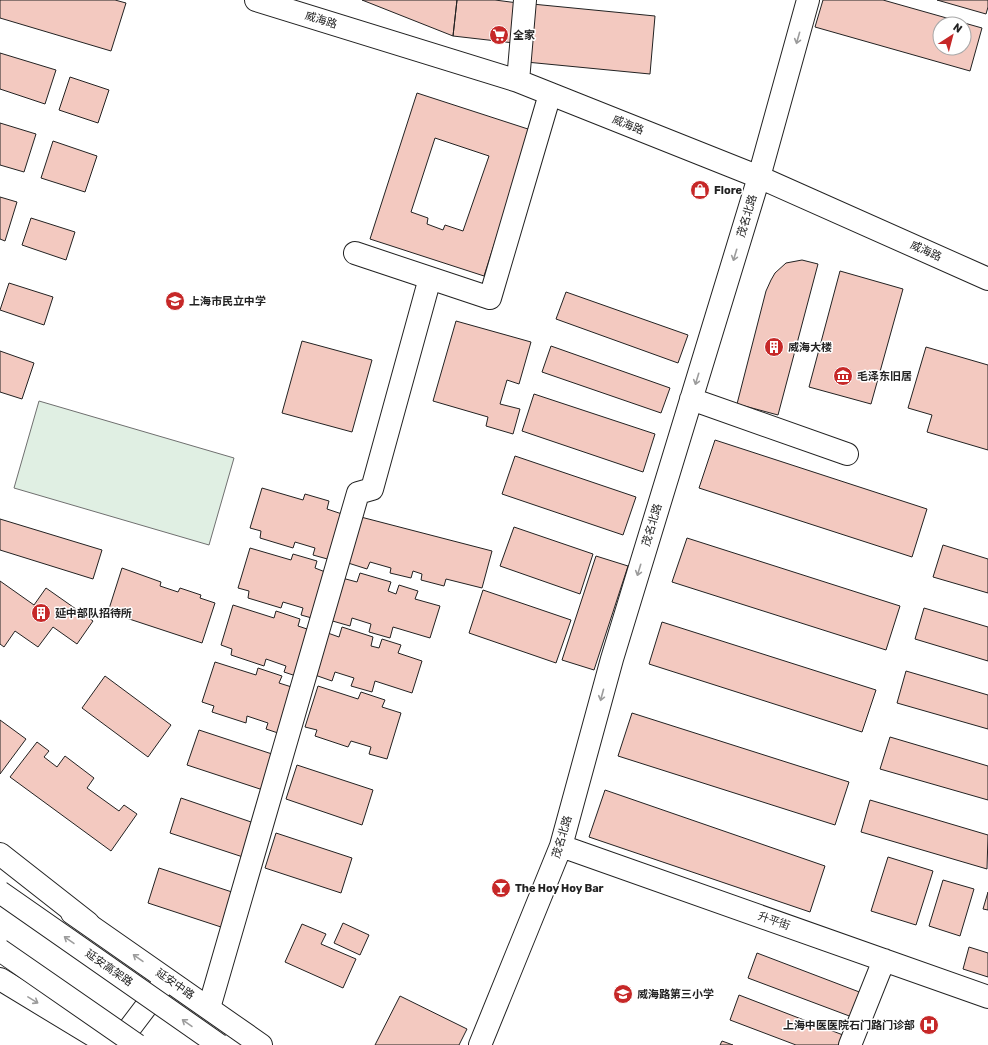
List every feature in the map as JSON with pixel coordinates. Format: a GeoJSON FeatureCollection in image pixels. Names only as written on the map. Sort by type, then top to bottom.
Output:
{"type":"FeatureCollection","features":[{"type":"Feature","properties":{"kind":"main road","name":"威海路"},"geometry":{"type":"LineString","coordinates":[[256,0],[518,81],[759,177],[988,279]]}},
{"type":"Feature","properties":{"kind":"main road"},"geometry":{"type":"LineString","coordinates":[[518,81],[525,0]]}},
{"type":"Feature","properties":{"kind":"main road","name":"茂名北路"},"geometry":{"type":"LineString","coordinates":[[480,1045],[561,846],[612,659],[759,177],[808,0]]}},
{"type":"Feature","properties":{"kind":"main road"},"geometry":{"type":"LineString","coordinates":[[355,252],[490,298],[550,94]]}},
{"type":"Feature","properties":{"kind":"main road"},"geometry":{"type":"LineString","coordinates":[[209,1008],[358,493],[372,489],[430,278]]}},
{"type":"Feature","properties":{"kind":"main road"},"geometry":{"type":"LineString","coordinates":[[691,399],[847,454]]}},
{"type":"Feature","properties":{"kind":"main road","name":"升平街"},"geometry":{"type":"LineString","coordinates":[[561,846],[988,997]]}},
{"type":"Feature","properties":{"kind":"main road","name":"延安中路"},"geometry":{"type":"LineString","coordinates":[[0,847],[88,924]]}},
{"type":"Feature","properties":{"kind":"main road"},"geometry":{"type":"LineString","coordinates":[[0,854],[88,924]]}},
{"type":"Feature","properties":{"kind":"main road","name":"延安中路"},"geometry":{"type":"LineString","coordinates":[[0,864],[167,978],[261,1045]]}},
{"type":"Feature","properties":{"kind":"main road","name":"延安高架路"},"geometry":{"type":"LineString","coordinates":[[0,892],[219,1045]]}},
{"type":"Feature","properties":{"kind":"main road"},"geometry":{"type":"LineString","coordinates":[[0,942],[131,1043]]}},
{"type":"Feature","properties":{"kind":"main road"},"geometry":{"type":"LineString","coordinates":[[0,950],[131,1043]]}},
{"type":"Feature","properties":{"kind":"main road"},"geometry":{"type":"LineString","coordinates":[[0,953],[131,1043]]}},
{"type":"Feature","properties":{"kind":"main road"},"geometry":{"type":"LineString","coordinates":[[850,1045],[884,960]]}},
{"type":"Feature","properties":{"kind":"main road"},"geometry":{"type":"LineString","coordinates":[[131,1043],[167,978]]}},
{"type":"Feature","properties":{"kind":"main road"},"geometry":{"type":"LineString","coordinates":[[0,979],[131,1043]]}},
{"type":"Feature","properties":{"kind":"green space"},"geometry":{"type":"Polygon","coordinates":[[[39,401],[234,458],[209,545],[14,488],[39,401]]]}},
{"type":"Feature","properties":{"kind":"building"},"geometry":{"type":"Polygon","coordinates":[[[0,0],[115,0],[126,3],[111,51],[0,18],[0,0]]]}},
{"type":"Feature","properties":{"kind":"building"},"geometry":{"type":"Polygon","coordinates":[[[362,0],[457,0],[453,36],[362,0]]]}},
{"type":"Feature","properties":{"kind":"building"},"geometry":{"type":"Polygon","coordinates":[[[457,0],[495,0],[518,3],[514,43],[453,36],[457,0]]]}},
{"type":"Feature","properties":{"kind":"building"},"geometry":{"type":"Polygon","coordinates":[[[823,0],[883,0],[940,16],[932,16],[932,56],[972,56],[972,25],[982,28],[970,71],[815,27],[823,0]]]}},
{"type":"Feature","properties":{"kind":"building"},"geometry":{"type":"Polygon","coordinates":[[[937,0],[988,0],[988,7],[986,14],[937,0]]]}},
{"type":"Feature","properties":{"kind":"building"},"geometry":{"type":"Polygon","coordinates":[[[532,4],[655,16],[650,74],[526,62],[532,4]]]}},
{"type":"Feature","properties":{"kind":"building"},"geometry":{"type":"Polygon","coordinates":[[[0,53],[56,70],[45,104],[0,89],[0,53]]]}},
{"type":"Feature","properties":{"kind":"building"},"geometry":{"type":"Polygon","coordinates":[[[70,77],[109,90],[98,123],[59,110],[70,77]]]}},
{"type":"Feature","properties":{"kind":"building"},"geometry":{"type":"Polygon","coordinates":[[[417,93],[531,130],[484,276],[370,239],[417,93]],[[435,138],[411,212],[428,218],[427,224],[443,230],[445,225],[463,231],[489,156],[435,138]]]}},
{"type":"Feature","properties":{"kind":"building"},"geometry":{"type":"Polygon","coordinates":[[[0,123],[36,134],[24,172],[0,165],[0,123]]]}},
{"type":"Feature","properties":{"kind":"building"},"geometry":{"type":"Polygon","coordinates":[[[53,141],[97,156],[85,192],[41,178],[53,141]]]}},
{"type":"Feature","properties":{"kind":"building"},"geometry":{"type":"Polygon","coordinates":[[[0,197],[17,202],[5,241],[0,239],[0,197]]]}},
{"type":"Feature","properties":{"kind":"building"},"geometry":{"type":"Polygon","coordinates":[[[31,218],[75,232],[66,260],[22,245],[31,218]]]}},
{"type":"Feature","properties":{"kind":"building","name":"威海大楼"},"geometry":{"type":"Polygon","coordinates":[[[802,260],[818,264],[778,415],[737,404],[766,291],[775,273],[786,263],[802,260]]]}},
{"type":"Feature","properties":{"kind":"building"},"geometry":{"type":"Polygon","coordinates":[[[840,271],[903,289],[871,404],[809,387],[840,271]]]}},
{"type":"Feature","properties":{"kind":"building"},"geometry":{"type":"Polygon","coordinates":[[[9,283],[53,297],[44,325],[0,310],[9,283]]]}},
{"type":"Feature","properties":{"kind":"building"},"geometry":{"type":"Polygon","coordinates":[[[566,292],[688,335],[678,363],[556,319],[566,292]]]}},
{"type":"Feature","properties":{"kind":"building"},"geometry":{"type":"Polygon","coordinates":[[[456,321],[531,342],[519,384],[507,380],[500,404],[520,409],[513,434],[486,426],[488,417],[433,401],[456,321]]]}},
{"type":"Feature","properties":{"kind":"building"},"geometry":{"type":"Polygon","coordinates":[[[302,341],[372,360],[352,432],[282,413],[302,341]]]}},
{"type":"Feature","properties":{"kind":"building"},"geometry":{"type":"Polygon","coordinates":[[[551,346],[670,388],[661,413],[542,372],[551,346]]]}},
{"type":"Feature","properties":{"kind":"building"},"geometry":{"type":"Polygon","coordinates":[[[926,347],[988,365],[988,450],[927,432],[932,415],[908,408],[926,347]]]}},
{"type":"Feature","properties":{"kind":"building"},"geometry":{"type":"Polygon","coordinates":[[[0,351],[34,363],[22,399],[0,392],[0,351]]]}},
{"type":"Feature","properties":{"kind":"building"},"geometry":{"type":"Polygon","coordinates":[[[534,394],[655,434],[643,472],[522,431],[534,394]]]}},
{"type":"Feature","properties":{"kind":"building"},"geometry":{"type":"Polygon","coordinates":[[[715,440],[927,509],[912,557],[699,488],[715,440]]]}},
{"type":"Feature","properties":{"kind":"building"},"geometry":{"type":"Polygon","coordinates":[[[515,456],[636,497],[623,535],[502,494],[515,456]]]}},
{"type":"Feature","properties":{"kind":"building"},"geometry":{"type":"Polygon","coordinates":[[[262,488],[303,500],[305,494],[329,501],[327,509],[345,515],[331,560],[313,555],[315,548],[295,542],[293,548],[260,538],[261,531],[250,528],[262,488]]]}},
{"type":"Feature","properties":{"kind":"building"},"geometry":{"type":"Polygon","coordinates":[[[357,516],[492,551],[482,588],[446,579],[444,586],[421,580],[422,574],[413,571],[411,578],[390,573],[391,568],[370,562],[367,569],[345,562],[357,516]]]}},
{"type":"Feature","properties":{"kind":"building"},"geometry":{"type":"Polygon","coordinates":[[[0,519],[102,550],[93,579],[0,550],[0,519]]]}},
{"type":"Feature","properties":{"kind":"building"},"geometry":{"type":"Polygon","coordinates":[[[514,527],[593,554],[580,594],[500,566],[514,527]]]}},
{"type":"Feature","properties":{"kind":"building"},"geometry":{"type":"Polygon","coordinates":[[[687,538],[900,606],[886,650],[672,582],[687,538]]]}},
{"type":"Feature","properties":{"kind":"building"},"geometry":{"type":"Polygon","coordinates":[[[943,545],[988,559],[988,593],[933,577],[943,545]]]}},
{"type":"Feature","properties":{"kind":"building"},"geometry":{"type":"Polygon","coordinates":[[[250,548],[291,560],[293,554],[317,561],[315,568],[333,575],[319,620],[301,615],[303,608],[283,602],[281,608],[248,598],[249,591],[238,588],[250,548]]]}},
{"type":"Feature","properties":{"kind":"building"},"geometry":{"type":"Polygon","coordinates":[[[596,556],[628,566],[594,670],[562,660],[596,556]]]}},
{"type":"Feature","properties":{"kind":"building"},"geometry":{"type":"Polygon","coordinates":[[[122,568],[161,582],[160,586],[178,592],[180,588],[201,595],[200,598],[215,603],[202,643],[108,612],[122,568]]]}},
{"type":"Feature","properties":{"kind":"building"},"geometry":{"type":"Polygon","coordinates":[[[360,573],[391,582],[388,591],[396,594],[399,585],[418,591],[415,599],[440,606],[430,638],[393,627],[390,638],[369,632],[371,624],[352,618],[350,626],[329,620],[342,578],[357,582],[360,573]]]}},
{"type":"Feature","properties":{"kind":"building","name":"延中部队招待所"},"geometry":{"type":"Polygon","coordinates":[[[0,581],[34,605],[46,588],[93,621],[77,644],[53,627],[38,647],[15,631],[4,647],[0,644],[0,581]]]}},
{"type":"Feature","properties":{"kind":"building"},"geometry":{"type":"Polygon","coordinates":[[[483,590],[571,620],[556,663],[469,633],[483,590]]]}},
{"type":"Feature","properties":{"kind":"building"},"geometry":{"type":"Polygon","coordinates":[[[233,605],[274,618],[276,611],[300,619],[298,626],[316,632],[302,678],[284,672],[286,666],[266,659],[264,666],[231,655],[232,649],[221,645],[233,605]]]}},
{"type":"Feature","properties":{"kind":"building"},"geometry":{"type":"Polygon","coordinates":[[[924,608],[988,627],[988,661],[915,639],[924,608]]]}},
{"type":"Feature","properties":{"kind":"building"},"geometry":{"type":"Polygon","coordinates":[[[662,622],[876,690],[862,732],[649,664],[662,622]]]}},
{"type":"Feature","properties":{"kind":"building"},"geometry":{"type":"Polygon","coordinates":[[[342,627],[373,637],[371,646],[379,648],[382,639],[401,645],[398,653],[422,661],[412,693],[375,681],[372,692],[351,686],[354,678],[335,672],[332,681],[312,674],[325,632],[339,637],[342,627]]]}},
{"type":"Feature","properties":{"kind":"building"},"geometry":{"type":"Polygon","coordinates":[[[215,662],[256,675],[258,668],[282,676],[279,683],[298,689],[284,735],[266,729],[268,723],[247,716],[246,723],[212,712],[214,706],[202,702],[215,662]]]}},
{"type":"Feature","properties":{"kind":"building"},"geometry":{"type":"Polygon","coordinates":[[[906,671],[988,695],[988,729],[897,703],[906,671]]]}},
{"type":"Feature","properties":{"kind":"building"},"geometry":{"type":"Polygon","coordinates":[[[105,676],[171,725],[148,757],[82,708],[105,676]]]}},
{"type":"Feature","properties":{"kind":"building"},"geometry":{"type":"Polygon","coordinates":[[[318,686],[358,699],[361,692],[385,700],[382,707],[401,713],[387,759],[369,754],[371,747],[351,741],[348,747],[315,736],[317,730],[305,727],[318,686]]]}},
{"type":"Feature","properties":{"kind":"building"},"geometry":{"type":"Polygon","coordinates":[[[632,713],[849,782],[835,825],[618,756],[632,713]]]}},
{"type":"Feature","properties":{"kind":"building"},"geometry":{"type":"Polygon","coordinates":[[[0,720],[26,739],[0,774],[0,720]]]}},
{"type":"Feature","properties":{"kind":"building"},"geometry":{"type":"Polygon","coordinates":[[[199,730],[275,755],[263,790],[187,765],[199,730]]]}},
{"type":"Feature","properties":{"kind":"building"},"geometry":{"type":"Polygon","coordinates":[[[890,737],[988,766],[988,800],[880,769],[890,737]]]}},
{"type":"Feature","properties":{"kind":"building"},"geometry":{"type":"Polygon","coordinates":[[[37,742],[49,751],[44,757],[57,767],[65,756],[94,778],[87,788],[119,811],[124,805],[137,814],[111,851],[10,777],[37,742]]]}},
{"type":"Feature","properties":{"kind":"building"},"geometry":{"type":"Polygon","coordinates":[[[297,765],[373,790],[362,825],[286,799],[297,765]]]}},
{"type":"Feature","properties":{"kind":"building"},"geometry":{"type":"Polygon","coordinates":[[[605,790],[825,866],[810,912],[589,837],[605,790]]]}},
{"type":"Feature","properties":{"kind":"building"},"geometry":{"type":"Polygon","coordinates":[[[181,798],[257,824],[246,858],[170,833],[181,798]]]}},
{"type":"Feature","properties":{"kind":"building"},"geometry":{"type":"Polygon","coordinates":[[[870,800],[988,835],[987,869],[861,832],[870,800]]]}},
{"type":"Feature","properties":{"kind":"building"},"geometry":{"type":"Polygon","coordinates":[[[276,833],[352,858],[341,893],[265,868],[276,833]]]}},
{"type":"Feature","properties":{"kind":"building"},"geometry":{"type":"Polygon","coordinates":[[[888,857],[933,871],[916,925],[871,911],[888,857]]]}},
{"type":"Feature","properties":{"kind":"building"},"geometry":{"type":"Polygon","coordinates":[[[159,868],[235,893],[224,928],[148,903],[159,868]]]}},
{"type":"Feature","properties":{"kind":"building"},"geometry":{"type":"Polygon","coordinates":[[[943,880],[974,889],[960,936],[929,926],[943,880]]]}},
{"type":"Feature","properties":{"kind":"building"},"geometry":{"type":"Polygon","coordinates":[[[988,892],[988,910],[983,909],[988,892]]]}},
{"type":"Feature","properties":{"kind":"building"},"geometry":{"type":"Polygon","coordinates":[[[343,923],[369,935],[360,955],[334,943],[343,923]]]}},
{"type":"Feature","properties":{"kind":"building"},"geometry":{"type":"Polygon","coordinates":[[[302,924],[326,934],[321,944],[356,959],[343,988],[285,962],[302,924]]]}},
{"type":"Feature","properties":{"kind":"building"},"geometry":{"type":"Polygon","coordinates":[[[969,947],[988,953],[988,977],[963,969],[969,947]]]}},
{"type":"Feature","properties":{"kind":"building"},"geometry":{"type":"Polygon","coordinates":[[[757,953],[862,993],[852,1017],[748,978],[757,953]]]}},
{"type":"Feature","properties":{"kind":"building"},"geometry":{"type":"Polygon","coordinates":[[[739,995],[843,1035],[840,1045],[796,1045],[730,1020],[739,995]]]}},
{"type":"Feature","properties":{"kind":"building"},"geometry":{"type":"Polygon","coordinates":[[[400,996],[467,1029],[459,1045],[375,1045],[400,996]]]}},
{"type":"Feature","properties":{"kind":"building"},"geometry":{"type":"Polygon","coordinates":[[[722,1041],[733,1045],[720,1045],[722,1041]]]}},
{"type":"Feature","properties":{"kind":"place","name":"全家"},"geometry":{"type":"Point","coordinates":[499,35]}},
{"type":"Feature","properties":{"kind":"place","name":"Flore"},"geometry":{"type":"Point","coordinates":[700,190]}},
{"type":"Feature","properties":{"kind":"place","name":"上海市民立中学"},"geometry":{"type":"Point","coordinates":[175,301]}},
{"type":"Feature","properties":{"kind":"place","name":"威海大楼"},"geometry":{"type":"Point","coordinates":[774,347]}},
{"type":"Feature","properties":{"kind":"place","name":"毛泽东旧居"},"geometry":{"type":"Point","coordinates":[843,376]}},
{"type":"Feature","properties":{"kind":"place","name":"延中部队招待所"},"geometry":{"type":"Point","coordinates":[41,613]}},
{"type":"Feature","properties":{"kind":"place","name":"The Hoy Hoy Bar"},"geometry":{"type":"Point","coordinates":[501,888]}},
{"type":"Feature","properties":{"kind":"place","name":"威海路第三小学"},"geometry":{"type":"Point","coordinates":[623,994]}},
{"type":"Feature","properties":{"kind":"place","name":"上海中医医院石门路门诊部"},"geometry":{"type":"Point","coordinates":[929,1025]}}]}
